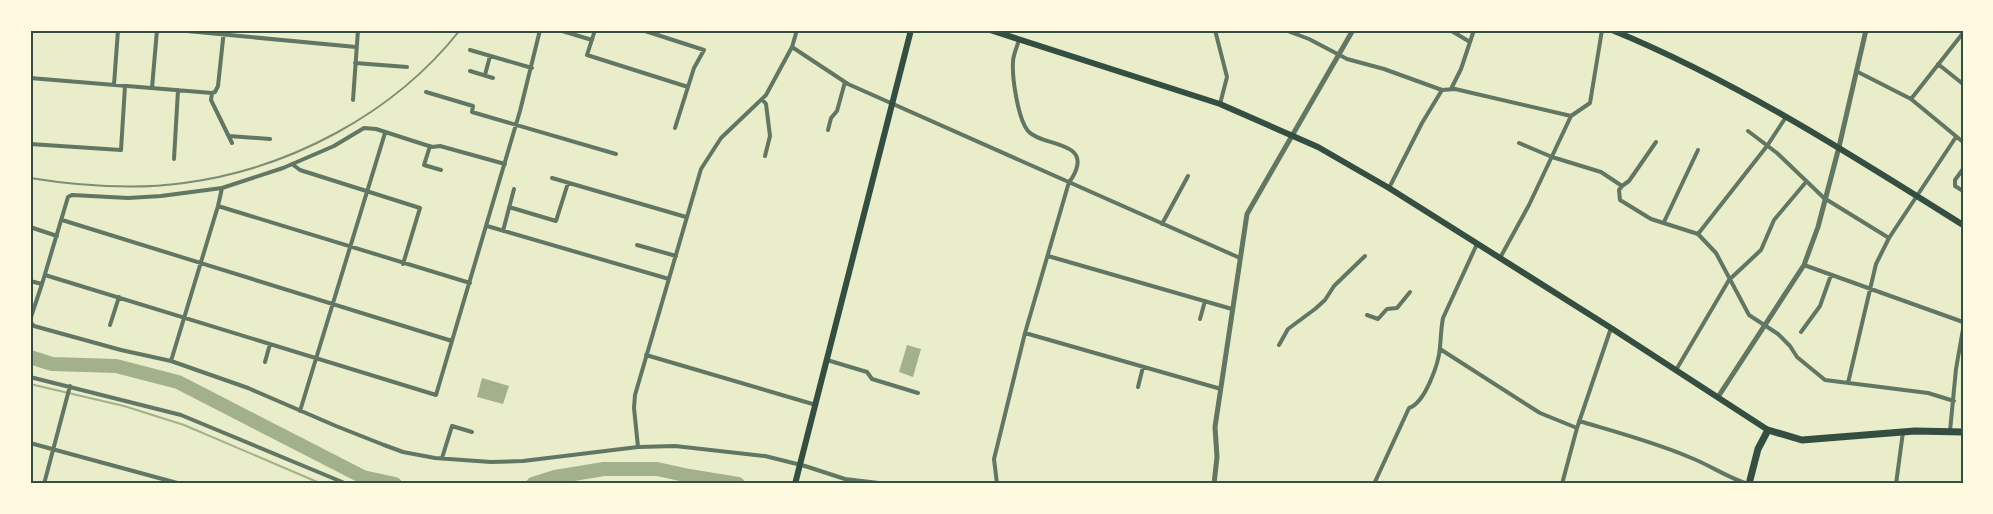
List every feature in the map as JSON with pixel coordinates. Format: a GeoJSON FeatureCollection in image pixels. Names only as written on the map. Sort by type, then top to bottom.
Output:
{"type":"FeatureCollection","features":[{"type":"Feature","properties":{"kind":"highway"},"geometry":{"type":"LineString","coordinates":[[1749,484],[1758,449],[1768,430],[1778,435],[1802,440],[1903,432],[1963,432]]}},
{"type":"Feature","properties":{"kind":"main road"},"geometry":{"type":"LineString","coordinates":[[796,481],[911,30]]}},
{"type":"Feature","properties":{"kind":"main road"},"geometry":{"type":"LineString","coordinates":[[990,30],[1220,104],[1318,147],[1389,188],[1768,430]]}},
{"type":"Feature","properties":{"kind":"main road"},"geometry":{"type":"LineString","coordinates":[[1612,30],[1684,62],[1787,116],[1963,225]]}},
{"type":"Feature","properties":{"kind":"street"},"geometry":{"type":"LineString","coordinates":[[114,85],[118,30]]}},
{"type":"Feature","properties":{"kind":"street"},"geometry":{"type":"LineString","coordinates":[[152,88],[156,30]]}},
{"type":"Feature","properties":{"kind":"street"},"geometry":{"type":"LineString","coordinates":[[176,30],[223,32],[356,47]]}},
{"type":"Feature","properties":{"kind":"street"},"geometry":{"type":"LineString","coordinates":[[353,100],[358,30]]}},
{"type":"Feature","properties":{"kind":"street"},"geometry":{"type":"LineString","coordinates":[[45,275],[436,395],[505,164],[532,68],[540,30]]}},
{"type":"Feature","properties":{"kind":"street"},"geometry":{"type":"LineString","coordinates":[[559,30],[592,40]]}},
{"type":"Feature","properties":{"kind":"street"},"geometry":{"type":"LineString","coordinates":[[595,30],[587,55],[688,87]]}},
{"type":"Feature","properties":{"kind":"street"},"geometry":{"type":"LineString","coordinates":[[642,30],[704,50],[694,68],[675,128]]}},
{"type":"Feature","properties":{"kind":"street"},"geometry":{"type":"LineString","coordinates":[[638,447],[635,396],[701,169],[721,138],[762,99],[792,47],[797,30]]}},
{"type":"Feature","properties":{"kind":"street"},"geometry":{"type":"LineString","coordinates":[[1215,30],[1227,76],[1220,104]]}},
{"type":"Feature","properties":{"kind":"street"},"geometry":{"type":"LineString","coordinates":[[1285,30],[1309,39],[1338,56],[1384,69],[1442,90],[1453,89],[1571,116]]}},
{"type":"Feature","properties":{"kind":"street"},"geometry":{"type":"LineString","coordinates":[[1214,484],[1217,457],[1215,427],[1247,214],[1353,30]]}},
{"type":"Feature","properties":{"kind":"street"},"geometry":{"type":"LineString","coordinates":[[1450,30],[1470,42]]}},
{"type":"Feature","properties":{"kind":"street"},"geometry":{"type":"LineString","coordinates":[[1453,89],[1474,30]]}},
{"type":"Feature","properties":{"kind":"street"},"geometry":{"type":"LineString","coordinates":[[1500,259],[1529,206],[1571,116],[1590,103],[1602,30]]}},
{"type":"Feature","properties":{"kind":"street"},"geometry":{"type":"LineString","coordinates":[[1718,397],[1804,265],[1818,227],[1866,30]]}},
{"type":"Feature","properties":{"kind":"street"},"geometry":{"type":"LineString","coordinates":[[223,32],[218,86],[212,93],[211,100],[232,143]]}},
{"type":"Feature","properties":{"kind":"street"},"geometry":{"type":"LineString","coordinates":[[1911,99],[1963,33]]}},
{"type":"Feature","properties":{"kind":"street"},"geometry":{"type":"LineString","coordinates":[[997,484],[994,459],[1025,333],[1069,182],[1079,163],[1077,155],[1068,148],[1029,132],[1021,114],[1013,68],[1014,56],[1020,39]]}},
{"type":"Feature","properties":{"kind":"street"},"geometry":{"type":"LineString","coordinates":[[792,47],[846,82],[891,104],[1240,258]]}},
{"type":"Feature","properties":{"kind":"street"},"geometry":{"type":"LineString","coordinates":[[470,50],[532,68]]}},
{"type":"Feature","properties":{"kind":"street"},"geometry":{"type":"LineString","coordinates":[[485,75],[490,56]]}},
{"type":"Feature","properties":{"kind":"street"},"geometry":{"type":"LineString","coordinates":[[356,63],[407,67]]}},
{"type":"Feature","properties":{"kind":"street"},"geometry":{"type":"LineString","coordinates":[[1938,64],[1963,84]]}},
{"type":"Feature","properties":{"kind":"street"},"geometry":{"type":"LineString","coordinates":[[470,71],[493,78]]}},
{"type":"Feature","properties":{"kind":"street"},"geometry":{"type":"LineString","coordinates":[[1856,71],[1911,99],[1963,142]]}},
{"type":"Feature","properties":{"kind":"street"},"geometry":{"type":"LineString","coordinates":[[30,78],[212,93]]}},
{"type":"Feature","properties":{"kind":"street"},"geometry":{"type":"LineString","coordinates":[[828,130],[846,82]]}},
{"type":"Feature","properties":{"kind":"street"},"geometry":{"type":"LineString","coordinates":[[30,144],[121,150],[125,86]]}},
{"type":"Feature","properties":{"kind":"street"},"geometry":{"type":"LineString","coordinates":[[174,159],[178,90]]}},
{"type":"Feature","properties":{"kind":"street"},"geometry":{"type":"LineString","coordinates":[[1389,188],[1422,123],[1442,90]]}},
{"type":"Feature","properties":{"kind":"street"},"geometry":{"type":"LineString","coordinates":[[426,92],[473,106],[472,112],[616,154]]}},
{"type":"Feature","properties":{"kind":"street"},"geometry":{"type":"LineString","coordinates":[[762,99],[766,104],[770,136],[765,156]]}},
{"type":"Feature","properties":{"kind":"street"},"geometry":{"type":"LineString","coordinates":[[1698,234],[1767,146],[1787,116]]}},
{"type":"Feature","properties":{"kind":"street"},"geometry":{"type":"LineString","coordinates":[[505,164],[440,146],[430,146],[374,128],[364,128],[334,146],[292,164],[222,188],[128,198],[72,195],[68,197],[30,321],[34,326],[171,361],[248,388],[403,452],[442,459],[491,462],[523,461],[638,447],[675,446],[765,456],[845,479],[887,484]]}},
{"type":"Feature","properties":{"kind":"street"},"geometry":{"type":"LineString","coordinates":[[1748,131],[1824,198],[1889,238]]}},
{"type":"Feature","properties":{"kind":"street"},"geometry":{"type":"LineString","coordinates":[[300,411],[385,133]]}},
{"type":"Feature","properties":{"kind":"street"},"geometry":{"type":"LineString","coordinates":[[228,136],[270,139]]}},
{"type":"Feature","properties":{"kind":"street"},"geometry":{"type":"LineString","coordinates":[[1848,383],[1876,264],[1889,238],[1956,136]]}},
{"type":"Feature","properties":{"kind":"street"},"geometry":{"type":"LineString","coordinates":[[1656,142],[1629,181],[1619,190],[1620,200],[1651,219],[1698,234],[1716,253],[1749,315],[1766,325],[1790,346],[1797,357],[1825,380],[1928,393],[1954,401]]}},
{"type":"Feature","properties":{"kind":"street"},"geometry":{"type":"LineString","coordinates":[[1519,143],[1552,157],[1601,172],[1622,186]]}},
{"type":"Feature","properties":{"kind":"street"},"geometry":{"type":"LineString","coordinates":[[430,146],[424,165],[441,170]]}},
{"type":"Feature","properties":{"kind":"street"},"geometry":{"type":"LineString","coordinates":[[1664,222],[1698,150]]}},
{"type":"Feature","properties":{"kind":"street"},"geometry":{"type":"LineString","coordinates":[[292,164],[300,170],[420,208],[403,264]]}},
{"type":"Feature","properties":{"kind":"street"},"geometry":{"type":"LineString","coordinates":[[1963,169],[1955,180],[1955,186],[1963,191]]}},
{"type":"Feature","properties":{"kind":"street"},"geometry":{"type":"LineString","coordinates":[[1162,224],[1188,176]]}},
{"type":"Feature","properties":{"kind":"street"},"geometry":{"type":"LineString","coordinates":[[552,178],[687,217]]}},
{"type":"Feature","properties":{"kind":"street"},"geometry":{"type":"LineString","coordinates":[[1676,370],[1729,280],[1761,250],[1774,220],[1806,182]]}},
{"type":"Feature","properties":{"kind":"street"},"geometry":{"type":"LineString","coordinates":[[509,207],[556,221],[568,183]]}},
{"type":"Feature","properties":{"kind":"street"},"geometry":{"type":"LineString","coordinates":[[171,361],[222,188]]}},
{"type":"Feature","properties":{"kind":"street"},"geometry":{"type":"LineString","coordinates":[[503,231],[514,189]]}},
{"type":"Feature","properties":{"kind":"street"},"geometry":{"type":"LineString","coordinates":[[218,206],[470,283]]}},
{"type":"Feature","properties":{"kind":"street"},"geometry":{"type":"LineString","coordinates":[[62,220],[452,341]]}},
{"type":"Feature","properties":{"kind":"street"},"geometry":{"type":"LineString","coordinates":[[487,226],[669,279]]}},
{"type":"Feature","properties":{"kind":"street"},"geometry":{"type":"LineString","coordinates":[[30,227],[57,236]]}},
{"type":"Feature","properties":{"kind":"street"},"geometry":{"type":"LineString","coordinates":[[1374,484],[1409,408],[1415,406],[1428,386],[1440,349],[1440,330],[1443,318],[1477,244]]}},
{"type":"Feature","properties":{"kind":"street"},"geometry":{"type":"LineString","coordinates":[[637,245],[676,256]]}},
{"type":"Feature","properties":{"kind":"street"},"geometry":{"type":"LineString","coordinates":[[1048,256],[1232,309]]}},
{"type":"Feature","properties":{"kind":"street"},"geometry":{"type":"LineString","coordinates":[[1278,345],[1288,329],[1325,300],[1334,286],[1365,256]]}},
{"type":"Feature","properties":{"kind":"street"},"geometry":{"type":"LineString","coordinates":[[1804,265],[1963,322]]}},
{"type":"Feature","properties":{"kind":"street"},"geometry":{"type":"LineString","coordinates":[[1801,332],[1820,306],[1831,275]]}},
{"type":"Feature","properties":{"kind":"street"},"geometry":{"type":"LineString","coordinates":[[30,281],[42,284]]}},
{"type":"Feature","properties":{"kind":"street"},"geometry":{"type":"LineString","coordinates":[[1367,315],[1378,319],[1387,309],[1397,308],[1410,292]]}},
{"type":"Feature","properties":{"kind":"street"},"geometry":{"type":"LineString","coordinates":[[110,325],[119,297]]}},
{"type":"Feature","properties":{"kind":"street"},"geometry":{"type":"LineString","coordinates":[[1200,319],[1205,301]]}},
{"type":"Feature","properties":{"kind":"street"},"geometry":{"type":"LineString","coordinates":[[1562,484],[1579,421],[1611,328]]}},
{"type":"Feature","properties":{"kind":"street"},"geometry":{"type":"LineString","coordinates":[[1950,432],[1956,369],[1963,329]]}},
{"type":"Feature","properties":{"kind":"street"},"geometry":{"type":"LineString","coordinates":[[1025,333],[1221,389]]}},
{"type":"Feature","properties":{"kind":"street"},"geometry":{"type":"LineString","coordinates":[[265,362],[270,344]]}},
{"type":"Feature","properties":{"kind":"street"},"geometry":{"type":"LineString","coordinates":[[1440,349],[1540,413],[1577,429]]}},
{"type":"Feature","properties":{"kind":"street"},"geometry":{"type":"LineString","coordinates":[[646,355],[816,405]]}},
{"type":"Feature","properties":{"kind":"street"},"geometry":{"type":"LineString","coordinates":[[827,360],[867,372],[872,380],[918,393]]}},
{"type":"Feature","properties":{"kind":"street"},"geometry":{"type":"LineString","coordinates":[[1137,387],[1143,367]]}},
{"type":"Feature","properties":{"kind":"street"},"geometry":{"type":"LineString","coordinates":[[30,377],[200,422],[347,484]]}},
{"type":"Feature","properties":{"kind":"street"},"geometry":{"type":"LineString","coordinates":[[44,484],[70,386]]}},
{"type":"Feature","properties":{"kind":"street"},"geometry":{"type":"LineString","coordinates":[[1579,421],[1682,454],[1732,479],[1749,484]]}},
{"type":"Feature","properties":{"kind":"street"},"geometry":{"type":"LineString","coordinates":[[442,459],[452,426],[472,432]]}},
{"type":"Feature","properties":{"kind":"street"},"geometry":{"type":"LineString","coordinates":[[1896,484],[1903,432]]}},
{"type":"Feature","properties":{"kind":"street"},"geometry":{"type":"LineString","coordinates":[[30,443],[181,484]]}},
{"type":"Feature","properties":{"kind":"shaded area"},"geometry":{"type":"Polygon","coordinates":[[[907,345],[921,349],[913,377],[899,372],[907,345]]]}},
{"type":"Feature","properties":{"kind":"shaded area"},"geometry":{"type":"Polygon","coordinates":[[[482,378],[509,386],[503,404],[477,397],[482,378]]]}},
{"type":"Feature","properties":{"kind":"waterway"},"geometry":{"type":"LineString","coordinates":[[30,357],[52,364],[116,366],[178,382],[363,477],[395,484]]}},
{"type":"Feature","properties":{"kind":"waterway"},"geometry":{"type":"LineString","coordinates":[[30,384],[124,406],[184,425],[322,484]]}},
{"type":"Feature","properties":{"kind":"waterway"},"geometry":{"type":"LineString","coordinates":[[533,484],[555,477],[604,469],[657,469],[738,484]]}},
{"type":"Feature","properties":{"kind":"railway"},"geometry":{"type":"LineString","coordinates":[[30,178],[126,187],[165,185],[223,176],[262,165],[300,151],[337,133],[371,112],[404,87],[460,30]]}}]}
